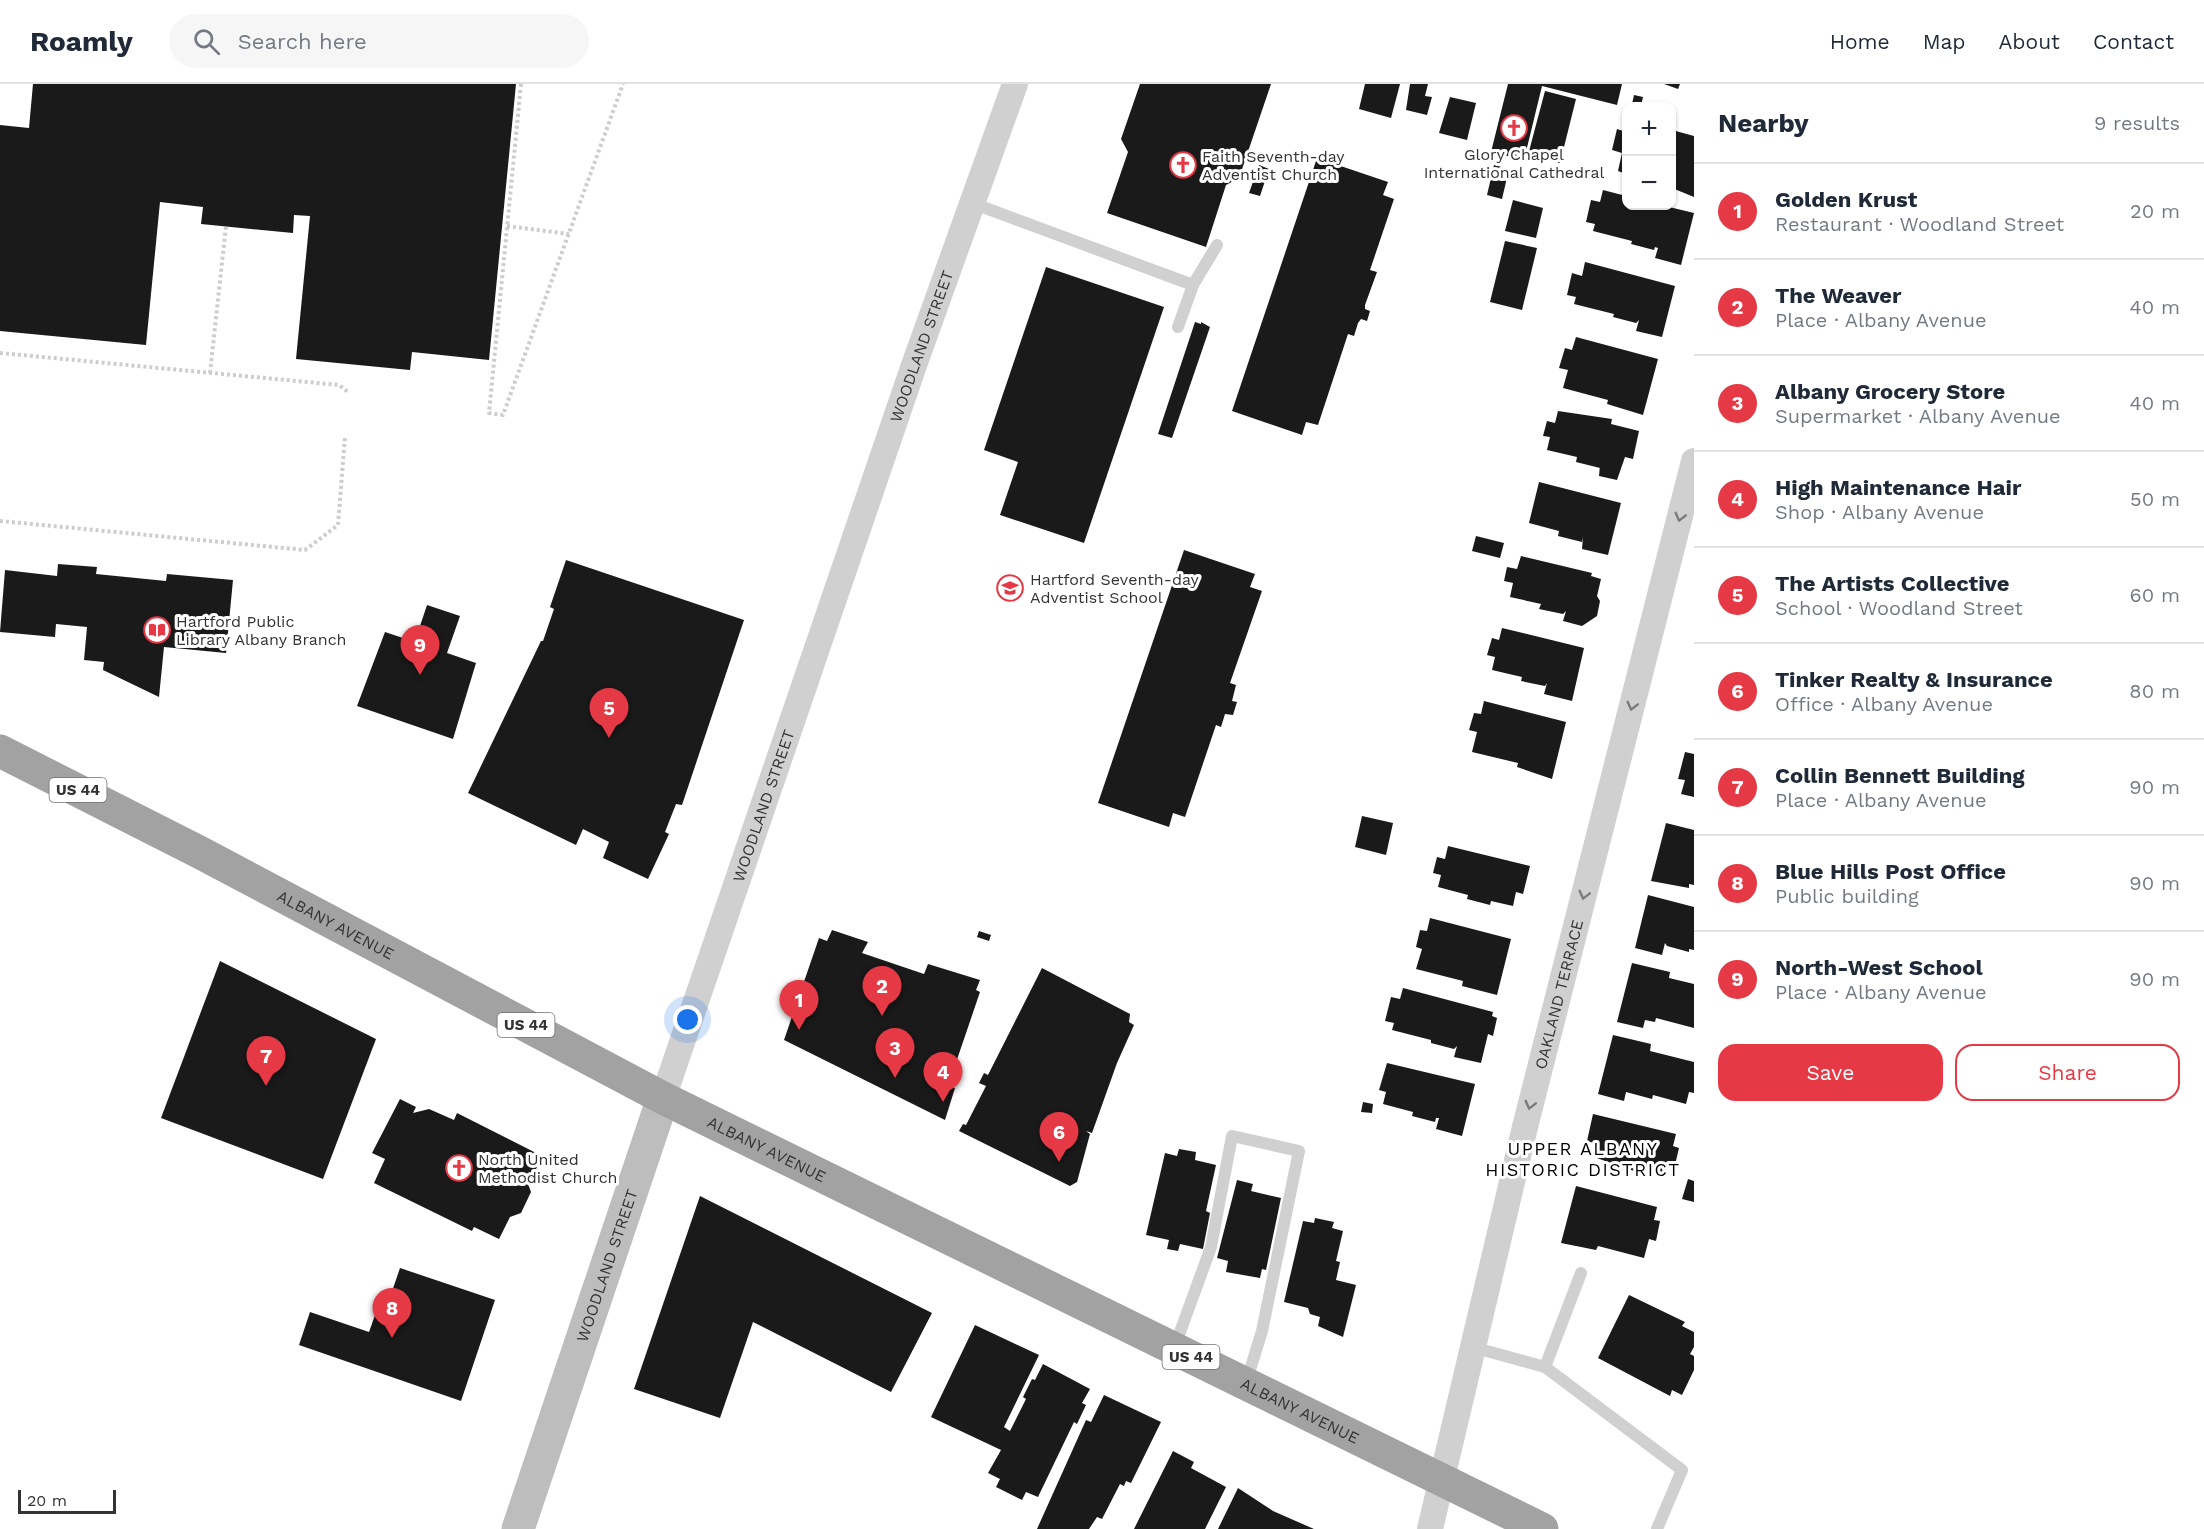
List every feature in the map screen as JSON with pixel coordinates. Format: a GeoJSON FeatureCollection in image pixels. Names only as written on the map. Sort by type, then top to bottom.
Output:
{"type":"FeatureCollection","features":[{"type":"Feature","properties":{"kind":"highway","name":"ALBANY AVENUE"},"geometry":{"type":"LineString","coordinates":[[0,751],[183,844],[663,1098],[1542,1529]]}},
{"type":"Feature","properties":{"kind":"main road","name":"WOODLAND STREET"},"geometry":{"type":"LineString","coordinates":[[518,1529],[663,1098]]}},
{"type":"Feature","properties":{"kind":"street","name":"WOODLAND STREET"},"geometry":{"type":"LineString","coordinates":[[663,1098],[1015,84]]}},
{"type":"Feature","properties":{"kind":"street","name":"OAKLAND TERRACE"},"geometry":{"type":"LineString","coordinates":[[1430,1529],[1472,1347],[1694,461]]}},
{"type":"Feature","properties":{"kind":"lane"},"geometry":{"type":"LineString","coordinates":[[972,203],[1193,285]]}},
{"type":"Feature","properties":{"kind":"lane"},"geometry":{"type":"LineString","coordinates":[[1178,327],[1193,285],[1216,245]]}},
{"type":"Feature","properties":{"kind":"lane"},"geometry":{"type":"LineString","coordinates":[[1174,1349],[1211,1247],[1233,1136],[1299,1151],[1262,1331],[1246,1384]]}},
{"type":"Feature","properties":{"kind":"lane"},"geometry":{"type":"LineString","coordinates":[[1545,1367],[1581,1272]]}},
{"type":"Feature","properties":{"kind":"lane"},"geometry":{"type":"LineString","coordinates":[[1472,1347],[1545,1367],[1682,1470],[1657,1529]]}},
{"type":"Feature","properties":{"kind":"path"},"geometry":{"type":"LineString","coordinates":[[521,84],[489,413],[503,415],[623,84]]}},
{"type":"Feature","properties":{"kind":"path"},"geometry":{"type":"LineString","coordinates":[[210,373],[226,226]]}},
{"type":"Feature","properties":{"kind":"path"},"geometry":{"type":"LineString","coordinates":[[507,226],[569,234]]}},
{"type":"Feature","properties":{"kind":"path"},"geometry":{"type":"LineString","coordinates":[[0,353],[339,385],[348,392]]}},
{"type":"Feature","properties":{"kind":"path"},"geometry":{"type":"LineString","coordinates":[[0,521],[306,550],[338,525],[345,436]]}},
{"type":"Feature","properties":{"kind":"building"},"geometry":{"type":"Polygon","coordinates":[[[33,84],[516,84],[489,360],[412,352],[410,370],[296,359],[310,216],[294,215],[293,233],[201,224],[203,207],[160,202],[146,345],[0,331],[0,125],[29,128],[33,84]]]}},
{"type":"Feature","properties":{"kind":"building","name":"Faith Seventh-day Adventist Church"},"geometry":{"type":"Polygon","coordinates":[[[1140,84],[1271,84],[1239,178],[1226,185],[1206,247],[1107,213],[1128,152],[1121,139],[1140,84]]]}},
{"type":"Feature","properties":{"kind":"building"},"geometry":{"type":"Polygon","coordinates":[[[1365,84],[1400,84],[1391,118],[1359,109],[1365,84]]]}},
{"type":"Feature","properties":{"kind":"building"},"geometry":{"type":"Polygon","coordinates":[[[1410,84],[1428,84],[1425,96],[1432,97],[1427,115],[1406,110],[1410,84]]]}},
{"type":"Feature","properties":{"kind":"building","name":"Glory Chapel International Cathedral"},"geometry":{"type":"Polygon","coordinates":[[[1508,84],[1622,84],[1617,105],[1542,86],[1524,160],[1491,152],[1508,84]]]}},
{"type":"Feature","properties":{"kind":"building"},"geometry":{"type":"Polygon","coordinates":[[[1664,84],[1680,84],[1678,89],[1664,84]]]}},
{"type":"Feature","properties":{"kind":"building"},"geometry":{"type":"Polygon","coordinates":[[[1545,91],[1576,99],[1560,163],[1528,155],[1545,91]]]}},
{"type":"Feature","properties":{"kind":"building"},"geometry":{"type":"Polygon","coordinates":[[[1634,95],[1643,97],[1642,102],[1632,102],[1634,95]]]}},
{"type":"Feature","properties":{"kind":"building"},"geometry":{"type":"Polygon","coordinates":[[[1450,97],[1476,103],[1467,140],[1439,133],[1450,97]]]}},
{"type":"Feature","properties":{"kind":"building"},"geometry":{"type":"Polygon","coordinates":[[[1617,129],[1622,131],[1622,153],[1612,150],[1617,129]]]}},
{"type":"Feature","properties":{"kind":"building"},"geometry":{"type":"Polygon","coordinates":[[[1676,131],[1694,136],[1694,197],[1676,190],[1676,131]]]}},
{"type":"Feature","properties":{"kind":"building"},"geometry":{"type":"Polygon","coordinates":[[[1622,153],[1622,172],[1618,171],[1622,153]]]}},
{"type":"Feature","properties":{"kind":"building"},"geometry":{"type":"Polygon","coordinates":[[[1317,158],[1388,182],[1383,195],[1394,199],[1370,270],[1377,272],[1365,305],[1365,309],[1370,311],[1367,321],[1361,319],[1354,336],[1348,334],[1318,425],[1306,422],[1302,435],[1232,411],[1317,158]]]}},
{"type":"Feature","properties":{"kind":"building"},"geometry":{"type":"Polygon","coordinates":[[[1259,165],[1269,169],[1260,196],[1249,193],[1259,165]]]}},
{"type":"Feature","properties":{"kind":"building"},"geometry":{"type":"Polygon","coordinates":[[[1494,165],[1509,169],[1502,199],[1487,195],[1494,165]]]}},
{"type":"Feature","properties":{"kind":"building"},"geometry":{"type":"Polygon","coordinates":[[[1603,190],[1622,195],[1622,210],[1676,209],[1694,213],[1681,265],[1655,258],[1658,248],[1655,247],[1654,250],[1631,244],[1632,241],[1593,231],[1595,224],[1586,222],[1591,200],[1600,202],[1603,190]]]}},
{"type":"Feature","properties":{"kind":"building"},"geometry":{"type":"Polygon","coordinates":[[[1513,200],[1543,208],[1536,238],[1505,231],[1513,200]]]}},
{"type":"Feature","properties":{"kind":"building"},"geometry":{"type":"Polygon","coordinates":[[[1505,241],[1537,248],[1522,310],[1490,302],[1505,241]]]}},
{"type":"Feature","properties":{"kind":"building"},"geometry":{"type":"Polygon","coordinates":[[[1585,262],[1675,286],[1662,337],[1636,331],[1639,320],[1636,323],[1613,317],[1614,314],[1574,304],[1576,297],[1567,295],[1572,273],[1582,276],[1585,262]]]}},
{"type":"Feature","properties":{"kind":"building"},"geometry":{"type":"Polygon","coordinates":[[[1046,267],[1164,307],[1084,543],[1000,515],[1018,462],[984,450],[1046,267]]]}},
{"type":"Feature","properties":{"kind":"building"},"geometry":{"type":"Polygon","coordinates":[[[1195,322],[1201,324],[1201,322],[1210,327],[1172,438],[1158,434],[1195,322]]]}},
{"type":"Feature","properties":{"kind":"building"},"geometry":{"type":"Polygon","coordinates":[[[1576,337],[1658,359],[1643,415],[1607,404],[1608,400],[1563,388],[1568,370],[1559,368],[1565,348],[1572,350],[1576,337]]]}},
{"type":"Feature","properties":{"kind":"building"},"geometry":{"type":"Polygon","coordinates":[[[1558,411],[1612,419],[1611,424],[1639,431],[1633,459],[1625,457],[1617,480],[1599,476],[1600,468],[1576,462],[1577,457],[1547,450],[1550,437],[1543,436],[1547,421],[1555,423],[1558,411]]]}},
{"type":"Feature","properties":{"kind":"building"},"geometry":{"type":"Polygon","coordinates":[[[1539,482],[1621,503],[1608,555],[1582,549],[1583,537],[1582,542],[1558,536],[1559,531],[1529,523],[1539,482]]]}},
{"type":"Feature","properties":{"kind":"building"},"geometry":{"type":"Polygon","coordinates":[[[1476,536],[1504,543],[1500,558],[1472,551],[1476,536]]]}},
{"type":"Feature","properties":{"kind":"building"},"geometry":{"type":"Polygon","coordinates":[[[1184,550],[1255,574],[1250,587],[1262,591],[1230,683],[1236,685],[1232,701],[1237,702],[1233,715],[1225,714],[1221,727],[1216,725],[1185,817],[1173,813],[1169,827],[1098,803],[1184,550]]]}},
{"type":"Feature","properties":{"kind":"building"},"geometry":{"type":"Polygon","coordinates":[[[1521,556],[1592,573],[1591,576],[1601,579],[1597,596],[1600,601],[1597,616],[1582,626],[1563,621],[1566,611],[1563,614],[1539,609],[1541,604],[1510,597],[1513,583],[1504,581],[1507,567],[1517,569],[1521,556]]]}},
{"type":"Feature","properties":{"kind":"building"},"geometry":{"type":"Polygon","coordinates":[[[566,560],[744,620],[682,805],[676,804],[665,832],[669,834],[648,879],[603,858],[609,842],[583,829],[576,845],[468,793],[543,641],[554,609],[550,607],[566,560]]]}},
{"type":"Feature","properties":{"kind":"building","name":"Hartford Public Library Albany Branch"},"geometry":{"type":"Polygon","coordinates":[[[58,564],[97,567],[96,574],[166,581],[167,574],[233,580],[226,653],[164,647],[159,697],[103,670],[104,662],[84,660],[87,627],[56,624],[55,637],[0,632],[5,570],[57,576],[58,564]]]}},
{"type":"Feature","properties":{"kind":"building"},"geometry":{"type":"Polygon","coordinates":[[[427,605],[460,616],[447,653],[476,663],[453,739],[357,706],[385,632],[406,639],[410,629],[418,632],[427,605]]]}},
{"type":"Feature","properties":{"kind":"building"},"geometry":{"type":"Polygon","coordinates":[[[1502,628],[1584,648],[1572,701],[1544,694],[1547,683],[1545,686],[1521,681],[1522,677],[1492,670],[1495,657],[1487,655],[1492,638],[1499,640],[1502,628]]]}},
{"type":"Feature","properties":{"kind":"building"},"geometry":{"type":"Polygon","coordinates":[[[1484,701],[1566,722],[1552,779],[1517,767],[1518,763],[1472,752],[1477,732],[1469,730],[1474,713],[1481,714],[1484,701]]]}},
{"type":"Feature","properties":{"kind":"building"},"geometry":{"type":"Polygon","coordinates":[[[1685,752],[1694,754],[1694,797],[1681,794],[1685,780],[1678,779],[1685,752]]]}},
{"type":"Feature","properties":{"kind":"building"},"geometry":{"type":"Polygon","coordinates":[[[1362,816],[1393,823],[1386,855],[1355,847],[1362,816]]]}},
{"type":"Feature","properties":{"kind":"building"},"geometry":{"type":"Polygon","coordinates":[[[1666,823],[1694,830],[1694,885],[1689,884],[1689,888],[1651,881],[1666,823]]]}},
{"type":"Feature","properties":{"kind":"building"},"geometry":{"type":"Polygon","coordinates":[[[1448,846],[1530,866],[1523,894],[1516,892],[1513,906],[1491,901],[1490,905],[1467,899],[1468,895],[1438,887],[1441,875],[1433,873],[1437,857],[1445,859],[1448,846]]]}},
{"type":"Feature","properties":{"kind":"building"},"geometry":{"type":"Polygon","coordinates":[[[1648,895],[1694,907],[1694,950],[1689,949],[1689,952],[1667,946],[1665,943],[1662,955],[1635,948],[1648,895]]]}},
{"type":"Feature","properties":{"kind":"building"},"geometry":{"type":"Polygon","coordinates":[[[1430,918],[1511,939],[1497,995],[1462,986],[1463,981],[1416,969],[1422,949],[1416,947],[1420,930],[1427,931],[1430,918]]]}},
{"type":"Feature","properties":{"kind":"building"},"geometry":{"type":"Polygon","coordinates":[[[832,930],[868,942],[862,953],[924,974],[928,964],[980,980],[976,990],[980,992],[948,1086],[955,1088],[945,1120],[784,1040],[819,938],[827,941],[832,930]]]}},
{"type":"Feature","properties":{"kind":"building"},"geometry":{"type":"Polygon","coordinates":[[[979,931],[991,935],[989,941],[977,937],[979,931]]]}},
{"type":"Feature","properties":{"kind":"building"},"geometry":{"type":"Polygon","coordinates":[[[220,961],[376,1039],[323,1179],[161,1118],[220,961]]]}},
{"type":"Feature","properties":{"kind":"building"},"geometry":{"type":"Polygon","coordinates":[[[1632,963],[1670,972],[1669,978],[1694,984],[1694,1028],[1656,1018],[1655,1022],[1645,1020],[1643,1028],[1617,1022],[1632,963]]]}},
{"type":"Feature","properties":{"kind":"building"},"geometry":{"type":"Polygon","coordinates":[[[1042,968],[1130,1014],[1129,1022],[1134,1025],[1117,1063],[1092,1133],[1086,1131],[1090,1134],[1077,1182],[1070,1186],[959,1131],[963,1124],[966,1125],[986,1086],[979,1083],[984,1073],[988,1075],[1042,968]]]}},
{"type":"Feature","properties":{"kind":"building"},"geometry":{"type":"Polygon","coordinates":[[[1403,988],[1493,1012],[1492,1016],[1497,1018],[1493,1036],[1488,1034],[1481,1063],[1454,1057],[1457,1046],[1454,1049],[1431,1043],[1431,1040],[1392,1030],[1394,1023],[1385,1021],[1391,997],[1400,999],[1403,988]]]}},
{"type":"Feature","properties":{"kind":"building"},"geometry":{"type":"Polygon","coordinates":[[[1613,1035],[1651,1044],[1650,1051],[1694,1062],[1694,1093],[1689,1092],[1686,1104],[1653,1095],[1652,1099],[1626,1092],[1624,1101],[1598,1094],[1613,1035]]]}},
{"type":"Feature","properties":{"kind":"building"},"geometry":{"type":"Polygon","coordinates":[[[1387,1063],[1475,1084],[1462,1136],[1436,1129],[1439,1118],[1436,1118],[1435,1122],[1412,1116],[1413,1112],[1383,1104],[1386,1092],[1379,1090],[1387,1063]]]}},
{"type":"Feature","properties":{"kind":"building","name":"North United Methodist Church"},"geometry":{"type":"Polygon","coordinates":[[[400,1099],[416,1107],[413,1113],[429,1109],[454,1120],[457,1113],[542,1156],[532,1178],[529,1177],[527,1181],[531,1192],[521,1213],[510,1217],[499,1239],[474,1227],[472,1231],[374,1183],[385,1159],[372,1153],[400,1099]]]}},
{"type":"Feature","properties":{"kind":"building"},"geometry":{"type":"Polygon","coordinates":[[[1363,1102],[1373,1104],[1372,1113],[1361,1112],[1363,1102]]]}},
{"type":"Feature","properties":{"kind":"building"},"geometry":{"type":"Polygon","coordinates":[[[1593,1114],[1676,1134],[1673,1146],[1679,1148],[1675,1165],[1668,1163],[1665,1175],[1635,1168],[1634,1171],[1591,1156],[1594,1143],[1587,1141],[1593,1114]]]}},
{"type":"Feature","properties":{"kind":"building"},"geometry":{"type":"Polygon","coordinates":[[[1179,1149],[1196,1152],[1195,1160],[1216,1165],[1206,1211],[1210,1213],[1203,1249],[1180,1244],[1178,1251],[1167,1249],[1169,1240],[1146,1235],[1165,1153],[1177,1156],[1179,1149]]]}},
{"type":"Feature","properties":{"kind":"building"},"geometry":{"type":"Polygon","coordinates":[[[1688,1179],[1694,1181],[1694,1202],[1682,1199],[1688,1179]]]}},
{"type":"Feature","properties":{"kind":"building"},"geometry":{"type":"Polygon","coordinates":[[[1237,1180],[1253,1184],[1251,1191],[1281,1198],[1266,1270],[1262,1269],[1260,1278],[1226,1272],[1228,1261],[1217,1258],[1237,1180]]]}},
{"type":"Feature","properties":{"kind":"building"},"geometry":{"type":"Polygon","coordinates":[[[1576,1186],[1657,1207],[1654,1220],[1660,1221],[1656,1241],[1649,1239],[1644,1258],[1598,1246],[1596,1250],[1561,1243],[1576,1186]]]}},
{"type":"Feature","properties":{"kind":"building"},"geometry":{"type":"Polygon","coordinates":[[[700,1196],[932,1313],[891,1392],[753,1322],[720,1418],[634,1389],[700,1196]]]}},
{"type":"Feature","properties":{"kind":"building"},"geometry":{"type":"Polygon","coordinates":[[[1315,1218],[1334,1222],[1332,1228],[1343,1231],[1336,1261],[1340,1262],[1336,1280],[1356,1285],[1343,1337],[1318,1326],[1320,1317],[1310,1314],[1308,1308],[1284,1302],[1303,1221],[1314,1223],[1315,1218]]]}},
{"type":"Feature","properties":{"kind":"building"},"geometry":{"type":"Polygon","coordinates":[[[400,1268],[495,1300],[461,1401],[299,1345],[310,1312],[369,1332],[379,1304],[387,1306],[400,1268]]]}},
{"type":"Feature","properties":{"kind":"building"},"geometry":{"type":"Polygon","coordinates":[[[1629,1295],[1685,1322],[1682,1326],[1694,1332],[1694,1347],[1690,1354],[1694,1356],[1694,1370],[1682,1395],[1672,1390],[1670,1396],[1598,1358],[1629,1295]]]}},
{"type":"Feature","properties":{"kind":"building"},"geometry":{"type":"Polygon","coordinates":[[[975,1325],[1039,1355],[1004,1427],[1010,1431],[1026,1399],[1023,1397],[1043,1364],[1090,1389],[1082,1403],[1086,1405],[1077,1424],[1074,1422],[1038,1497],[1026,1492],[1022,1500],[996,1487],[1000,1479],[988,1473],[1001,1450],[931,1417],[975,1325]]]}},
{"type":"Feature","properties":{"kind":"building"},"geometry":{"type":"Polygon","coordinates":[[[1104,1395],[1161,1422],[1131,1483],[1126,1481],[1124,1486],[1120,1484],[1102,1519],[1097,1517],[1089,1529],[1037,1529],[1086,1420],[1091,1422],[1104,1395]]]}},
{"type":"Feature","properties":{"kind":"building"},"geometry":{"type":"Polygon","coordinates":[[[1173,1451],[1194,1462],[1191,1468],[1226,1487],[1205,1529],[1134,1529],[1173,1451]]]}},
{"type":"Feature","properties":{"kind":"building"},"geometry":{"type":"Polygon","coordinates":[[[1238,1488],[1273,1511],[1314,1529],[1218,1529],[1238,1488]]]}},
{"type":"Feature","properties":{"kind":"place","name":"Glory Chapel International Cathedral"},"geometry":{"type":"Point","coordinates":[1514,128]}},
{"type":"Feature","properties":{"kind":"place","name":"Faith Seventh-day Adventist Church"},"geometry":{"type":"Point","coordinates":[1183,165]}},
{"type":"Feature","properties":{"kind":"place","name":"Hartford Seventh-day Adventist School"},"geometry":{"type":"Point","coordinates":[1010,588]}},
{"type":"Feature","properties":{"kind":"place","name":"Hartford Public Library Albany Branch"},"geometry":{"type":"Point","coordinates":[157,630]}},
{"type":"Feature","properties":{"kind":"place","name":"North-West School"},"geometry":{"type":"Point","coordinates":[420,675]}},
{"type":"Feature","properties":{"kind":"place","name":"The Artists Collective"},"geometry":{"type":"Point","coordinates":[609,738]}},
{"type":"Feature","properties":{"kind":"place","name":"The Weaver"},"geometry":{"type":"Point","coordinates":[882,1016]}},
{"type":"Feature","properties":{"kind":"place","name":"Golden Krust"},"geometry":{"type":"Point","coordinates":[799,1030]}},
{"type":"Feature","properties":{"kind":"place","name":"Albany Grocery Store"},"geometry":{"type":"Point","coordinates":[895,1078]}},
{"type":"Feature","properties":{"kind":"place","name":"Collin Bennett Building"},"geometry":{"type":"Point","coordinates":[266,1086]}},
{"type":"Feature","properties":{"kind":"place","name":"High Maintenance Hair"},"geometry":{"type":"Point","coordinates":[943,1102]}},
{"type":"Feature","properties":{"kind":"place","name":"Tinker Realty & Insurance"},"geometry":{"type":"Point","coordinates":[1059,1162]}},
{"type":"Feature","properties":{"kind":"place","name":"North United Methodist Church"},"geometry":{"type":"Point","coordinates":[459,1168]}},
{"type":"Feature","properties":{"kind":"place","name":"Blue Hills Post Office"},"geometry":{"type":"Point","coordinates":[392,1338]}},
{"type":"Feature","properties":{"kind":"district","name":"UPPER ALBANY HISTORIC DISTRICT"},"geometry":{"type":"Point","coordinates":[1583,1159]}}]}
